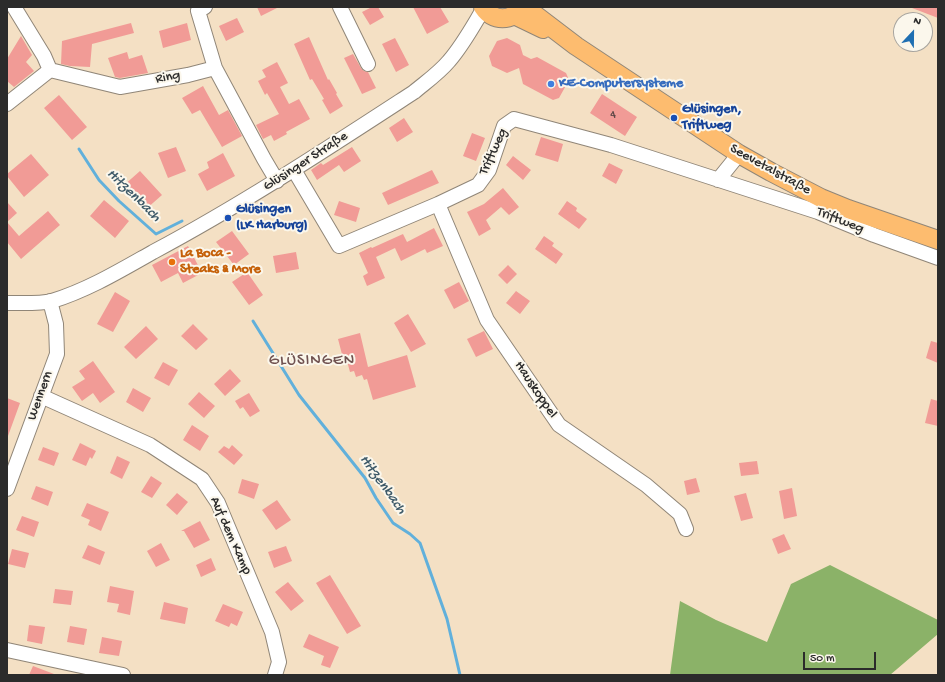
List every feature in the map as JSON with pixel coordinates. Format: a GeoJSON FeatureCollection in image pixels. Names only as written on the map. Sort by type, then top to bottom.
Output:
{"type":"FeatureCollection","features":[{"type":"Feature","properties":{"kind":"main road","name":"Glüsinger Straße"},"geometry":{"type":"LineString","coordinates":[[487,11],[501,19],[522,10]]}},
{"type":"Feature","properties":{"kind":"main road","name":"Seevetalstraße"},"geometry":{"type":"LineString","coordinates":[[522,10],[528,21],[576,46],[739,154],[771,172],[821,198],[875,219],[938,240]]}},
{"type":"Feature","properties":{"kind":"street"},"geometry":{"type":"LineString","coordinates":[[7,104],[50,70],[44,56],[14,7]]}},
{"type":"Feature","properties":{"kind":"street"},"geometry":{"type":"LineString","coordinates":[[205,7],[198,11],[215,68],[277,181]]}},
{"type":"Feature","properties":{"kind":"street"},"geometry":{"type":"LineString","coordinates":[[340,7],[368,64]]}},
{"type":"Feature","properties":{"kind":"street","name":"Glüsinger Straße"},"geometry":{"type":"LineString","coordinates":[[7,304],[50,301],[70,295],[206,224],[277,181],[414,92],[444,66],[487,11]]}},
{"type":"Feature","properties":{"kind":"street","name":"Ring"},"geometry":{"type":"LineString","coordinates":[[50,70],[120,87],[188,75],[215,68]]}},
{"type":"Feature","properties":{"kind":"street","name":"Triftweg"},"geometry":{"type":"LineString","coordinates":[[294,170],[339,246],[438,204],[478,184],[489,170],[504,126],[514,119],[610,145],[818,212],[874,235],[938,258]]}},
{"type":"Feature","properties":{"kind":"street"},"geometry":{"type":"LineString","coordinates":[[718,180],[739,154]]}},
{"type":"Feature","properties":{"kind":"street","name":"Hauskoppel"},"geometry":{"type":"LineString","coordinates":[[438,204],[487,320],[559,425],[646,485],[680,514],[686,529]]}},
{"type":"Feature","properties":{"kind":"street","name":"Wennern"},"geometry":{"type":"LineString","coordinates":[[7,489],[57,354],[56,324],[50,301]]}},
{"type":"Feature","properties":{"kind":"street","name":"Auf dem Kamp"},"geometry":{"type":"LineString","coordinates":[[41,396],[150,445],[202,479],[218,503],[272,632],[279,662],[274,675]]}},
{"type":"Feature","properties":{"kind":"street"},"geometry":{"type":"LineString","coordinates":[[7,650],[123,675]]}},
{"type":"Feature","properties":{"kind":"green space"},"geometry":{"type":"Polygon","coordinates":[[[830,565],[938,620],[938,634],[890,675],[670,675],[680,601],[716,620],[767,642],[791,584],[830,565]]]}},
{"type":"Feature","properties":{"kind":"building"},"geometry":{"type":"Polygon","coordinates":[[[257,7],[279,7],[261,16],[257,7]]]}},
{"type":"Feature","properties":{"kind":"building"},"geometry":{"type":"Polygon","coordinates":[[[372,7],[378,7],[384,17],[370,25],[362,12],[372,7]]]}},
{"type":"Feature","properties":{"kind":"building"},"geometry":{"type":"Polygon","coordinates":[[[413,7],[440,7],[449,22],[427,34],[413,7]]]}},
{"type":"Feature","properties":{"kind":"building"},"geometry":{"type":"Polygon","coordinates":[[[938,7],[938,18],[933,16],[933,12],[922,12],[912,8],[938,7]]]}},
{"type":"Feature","properties":{"kind":"building"},"geometry":{"type":"Polygon","coordinates":[[[237,18],[244,32],[226,41],[219,26],[237,18]]]}},
{"type":"Feature","properties":{"kind":"building"},"geometry":{"type":"Polygon","coordinates":[[[131,23],[134,33],[92,44],[90,67],[61,64],[62,41],[131,23]]]}},
{"type":"Feature","properties":{"kind":"building"},"geometry":{"type":"Polygon","coordinates":[[[187,23],[191,40],[163,48],[159,31],[187,23]]]}},
{"type":"Feature","properties":{"kind":"building"},"geometry":{"type":"Polygon","coordinates":[[[21,36],[32,55],[26,62],[34,71],[14,87],[7,81],[7,59],[21,36]]]}},
{"type":"Feature","properties":{"kind":"building"},"geometry":{"type":"Polygon","coordinates":[[[309,37],[328,80],[329,79],[343,106],[330,114],[322,100],[324,99],[312,79],[310,80],[294,44],[309,37]]]}},
{"type":"Feature","properties":{"kind":"building"},"geometry":{"type":"Polygon","coordinates":[[[395,38],[409,65],[396,72],[382,44],[395,38]]]}},
{"type":"Feature","properties":{"kind":"building"},"geometry":{"type":"Polygon","coordinates":[[[507,38],[520,45],[523,55],[531,59],[537,57],[566,73],[569,80],[559,98],[553,100],[523,84],[519,68],[507,73],[492,66],[489,56],[497,41],[507,38]]]}},
{"type":"Feature","properties":{"kind":"building"},"geometry":{"type":"Polygon","coordinates":[[[127,52],[129,59],[142,55],[148,73],[120,78],[115,77],[108,58],[127,52]]]}},
{"type":"Feature","properties":{"kind":"building"},"geometry":{"type":"Polygon","coordinates":[[[353,54],[361,68],[368,72],[376,88],[362,94],[344,58],[353,54]]]}},
{"type":"Feature","properties":{"kind":"building"},"geometry":{"type":"Polygon","coordinates":[[[277,62],[288,83],[280,87],[289,104],[299,99],[310,119],[286,132],[287,134],[274,141],[271,135],[263,139],[256,125],[279,114],[267,93],[265,95],[258,81],[266,77],[262,70],[277,62]]]}},
{"type":"Feature","properties":{"kind":"building"},"geometry":{"type":"Polygon","coordinates":[[[203,86],[219,115],[228,110],[242,136],[222,147],[200,110],[192,114],[182,98],[203,86]]]}},
{"type":"Feature","properties":{"kind":"building"},"geometry":{"type":"Polygon","coordinates":[[[602,94],[637,117],[625,136],[590,113],[602,94]]]}},
{"type":"Feature","properties":{"kind":"building"},"geometry":{"type":"Polygon","coordinates":[[[59,95],[87,127],[72,140],[44,108],[59,95]]]}},
{"type":"Feature","properties":{"kind":"building"},"geometry":{"type":"Polygon","coordinates":[[[404,118],[413,132],[397,142],[389,128],[404,118]]]}},
{"type":"Feature","properties":{"kind":"building"},"geometry":{"type":"Polygon","coordinates":[[[472,133],[485,138],[476,161],[463,156],[472,133]]]}},
{"type":"Feature","properties":{"kind":"building"},"geometry":{"type":"Polygon","coordinates":[[[541,137],[563,144],[558,162],[535,155],[541,137]]]}},
{"type":"Feature","properties":{"kind":"building"},"geometry":{"type":"Polygon","coordinates":[[[176,147],[186,171],[168,178],[158,153],[176,147]]]}},
{"type":"Feature","properties":{"kind":"building"},"geometry":{"type":"Polygon","coordinates":[[[352,147],[361,161],[344,172],[339,165],[317,180],[311,170],[321,163],[323,165],[352,147]]]}},
{"type":"Feature","properties":{"kind":"building"},"geometry":{"type":"Polygon","coordinates":[[[223,153],[235,176],[207,191],[198,174],[209,168],[207,162],[223,153]]]}},
{"type":"Feature","properties":{"kind":"building"},"geometry":{"type":"Polygon","coordinates":[[[31,154],[49,175],[24,197],[7,174],[31,154]]]}},
{"type":"Feature","properties":{"kind":"building"},"geometry":{"type":"Polygon","coordinates":[[[513,156],[531,170],[523,180],[506,165],[513,156]]]}},
{"type":"Feature","properties":{"kind":"building"},"geometry":{"type":"Polygon","coordinates":[[[609,163],[623,170],[616,184],[602,176],[609,163]]]}},
{"type":"Feature","properties":{"kind":"building"},"geometry":{"type":"Polygon","coordinates":[[[432,170],[439,183],[388,205],[382,193],[432,170]]]}},
{"type":"Feature","properties":{"kind":"building"},"geometry":{"type":"Polygon","coordinates":[[[140,171],[162,195],[145,210],[123,186],[140,171]]]}},
{"type":"Feature","properties":{"kind":"building"},"geometry":{"type":"Polygon","coordinates":[[[503,188],[519,207],[509,215],[501,207],[486,220],[491,229],[479,236],[467,212],[484,204],[503,188]]]}},
{"type":"Feature","properties":{"kind":"building"},"geometry":{"type":"Polygon","coordinates":[[[104,200],[129,221],[115,238],[90,216],[104,200]]]}},
{"type":"Feature","properties":{"kind":"building"},"geometry":{"type":"Polygon","coordinates":[[[339,201],[360,208],[356,222],[334,215],[339,201]]]}},
{"type":"Feature","properties":{"kind":"building"},"geometry":{"type":"Polygon","coordinates":[[[567,201],[577,208],[576,211],[587,219],[579,229],[558,214],[567,201]]]}},
{"type":"Feature","properties":{"kind":"building"},"geometry":{"type":"Polygon","coordinates":[[[7,202],[17,213],[7,222],[7,202]]]}},
{"type":"Feature","properties":{"kind":"building"},"geometry":{"type":"Polygon","coordinates":[[[48,211],[60,225],[21,259],[7,242],[7,222],[19,236],[48,211]]]}},
{"type":"Feature","properties":{"kind":"building"},"geometry":{"type":"Polygon","coordinates":[[[434,228],[443,246],[427,253],[425,249],[401,261],[395,248],[376,257],[385,278],[367,286],[363,276],[368,273],[359,253],[403,234],[407,242],[434,228]]]}},
{"type":"Feature","properties":{"kind":"building"},"geometry":{"type":"Polygon","coordinates":[[[232,231],[249,254],[234,265],[216,242],[232,231]]]}},
{"type":"Feature","properties":{"kind":"building"},"geometry":{"type":"Polygon","coordinates":[[[544,236],[554,243],[552,246],[563,254],[556,264],[535,249],[544,236]]]}},
{"type":"Feature","properties":{"kind":"building"},"geometry":{"type":"Polygon","coordinates":[[[188,246],[202,273],[183,283],[178,273],[161,282],[152,265],[188,246]]]}},
{"type":"Feature","properties":{"kind":"building"},"geometry":{"type":"Polygon","coordinates":[[[296,252],[299,269],[276,273],[273,256],[296,252]]]}},
{"type":"Feature","properties":{"kind":"building"},"geometry":{"type":"Polygon","coordinates":[[[508,265],[517,274],[507,284],[498,275],[508,265]]]}},
{"type":"Feature","properties":{"kind":"building"},"geometry":{"type":"Polygon","coordinates":[[[247,272],[263,295],[249,305],[232,282],[247,272]]]}},
{"type":"Feature","properties":{"kind":"building"},"geometry":{"type":"Polygon","coordinates":[[[459,282],[469,301],[454,309],[444,290],[459,282]]]}},
{"type":"Feature","properties":{"kind":"building"},"geometry":{"type":"Polygon","coordinates":[[[516,291],[530,301],[520,314],[506,303],[516,291]]]}},
{"type":"Feature","properties":{"kind":"building"},"geometry":{"type":"Polygon","coordinates":[[[115,292],[130,301],[113,332],[97,324],[115,292]]]}},
{"type":"Feature","properties":{"kind":"building"},"geometry":{"type":"Polygon","coordinates":[[[408,314],[426,344],[411,352],[394,323],[408,314]]]}},
{"type":"Feature","properties":{"kind":"building"},"geometry":{"type":"Polygon","coordinates":[[[193,324],[208,339],[196,350],[181,336],[193,324]]]}},
{"type":"Feature","properties":{"kind":"building"},"geometry":{"type":"Polygon","coordinates":[[[146,326],[158,339],[136,359],[124,347],[146,326]]]}},
{"type":"Feature","properties":{"kind":"building"},"geometry":{"type":"Polygon","coordinates":[[[484,331],[493,349],[476,357],[467,339],[484,331]]]}},
{"type":"Feature","properties":{"kind":"building"},"geometry":{"type":"Polygon","coordinates":[[[360,333],[368,367],[407,355],[416,387],[373,400],[367,379],[364,380],[362,375],[356,377],[354,371],[350,372],[347,361],[344,362],[338,339],[360,333]]]}},
{"type":"Feature","properties":{"kind":"building"},"geometry":{"type":"Polygon","coordinates":[[[931,341],[938,343],[938,363],[926,358],[931,341]]]}},
{"type":"Feature","properties":{"kind":"building"},"geometry":{"type":"Polygon","coordinates":[[[93,361],[115,392],[100,403],[93,393],[82,401],[72,387],[85,379],[79,371],[93,361]]]}},
{"type":"Feature","properties":{"kind":"building"},"geometry":{"type":"Polygon","coordinates":[[[163,362],[178,370],[169,386],[154,378],[163,362]]]}},
{"type":"Feature","properties":{"kind":"building"},"geometry":{"type":"Polygon","coordinates":[[[230,369],[241,381],[225,396],[214,384],[230,369]]]}},
{"type":"Feature","properties":{"kind":"building"},"geometry":{"type":"Polygon","coordinates":[[[133,388],[151,398],[143,412],[126,402],[133,388]]]}},
{"type":"Feature","properties":{"kind":"building"},"geometry":{"type":"Polygon","coordinates":[[[199,392],[215,406],[204,418],[188,404],[199,392]]]}},
{"type":"Feature","properties":{"kind":"building"},"geometry":{"type":"Polygon","coordinates":[[[249,393],[260,411],[250,417],[243,407],[240,409],[235,401],[249,393]]]}},
{"type":"Feature","properties":{"kind":"building"},"geometry":{"type":"Polygon","coordinates":[[[7,398],[20,403],[8,436],[7,436],[7,398]]]}},
{"type":"Feature","properties":{"kind":"building"},"geometry":{"type":"Polygon","coordinates":[[[931,399],[938,401],[938,426],[925,423],[931,399]]]}},
{"type":"Feature","properties":{"kind":"building"},"geometry":{"type":"Polygon","coordinates":[[[192,425],[209,436],[200,451],[183,440],[192,425]]]}},
{"type":"Feature","properties":{"kind":"building"},"geometry":{"type":"Polygon","coordinates":[[[80,443],[96,451],[92,459],[90,457],[86,466],[72,460],[80,443]]]}},
{"type":"Feature","properties":{"kind":"building"},"geometry":{"type":"Polygon","coordinates":[[[232,445],[243,455],[234,465],[218,452],[224,446],[229,449],[232,445]]]}},
{"type":"Feature","properties":{"kind":"building"},"geometry":{"type":"Polygon","coordinates":[[[43,447],[59,453],[54,466],[38,460],[43,447]]]}},
{"type":"Feature","properties":{"kind":"building"},"geometry":{"type":"Polygon","coordinates":[[[117,456],[130,462],[122,479],[110,473],[117,456]]]}},
{"type":"Feature","properties":{"kind":"building"},"geometry":{"type":"Polygon","coordinates":[[[757,461],[759,474],[741,476],[739,463],[757,461]]]}},
{"type":"Feature","properties":{"kind":"building"},"geometry":{"type":"Polygon","coordinates":[[[151,476],[162,483],[152,498],[141,492],[151,476]]]}},
{"type":"Feature","properties":{"kind":"building"},"geometry":{"type":"Polygon","coordinates":[[[696,478],[700,492],[687,495],[684,481],[696,478]]]}},
{"type":"Feature","properties":{"kind":"building"},"geometry":{"type":"Polygon","coordinates":[[[242,479],[259,484],[254,499],[238,493],[242,479]]]}},
{"type":"Feature","properties":{"kind":"building"},"geometry":{"type":"Polygon","coordinates":[[[36,486],[53,492],[48,506],[31,499],[36,486]]]}},
{"type":"Feature","properties":{"kind":"building"},"geometry":{"type":"Polygon","coordinates":[[[792,488],[797,516],[784,519],[779,491],[792,488]]]}},
{"type":"Feature","properties":{"kind":"building"},"geometry":{"type":"Polygon","coordinates":[[[177,493],[188,502],[177,515],[166,505],[177,493]]]}},
{"type":"Feature","properties":{"kind":"building"},"geometry":{"type":"Polygon","coordinates":[[[746,493],[753,518],[741,521],[734,496],[746,493]]]}},
{"type":"Feature","properties":{"kind":"building"},"geometry":{"type":"Polygon","coordinates":[[[277,500],[291,520],[276,530],[262,510],[277,500]]]}},
{"type":"Feature","properties":{"kind":"building"},"geometry":{"type":"Polygon","coordinates":[[[87,503],[109,512],[101,531],[88,525],[90,520],[81,516],[87,503]]]}},
{"type":"Feature","properties":{"kind":"building"},"geometry":{"type":"Polygon","coordinates":[[[22,516],[39,522],[34,537],[16,530],[22,516]]]}},
{"type":"Feature","properties":{"kind":"building"},"geometry":{"type":"Polygon","coordinates":[[[200,521],[210,540],[194,548],[184,531],[181,531],[200,521]]]}},
{"type":"Feature","properties":{"kind":"building"},"geometry":{"type":"Polygon","coordinates":[[[784,534],[791,549],[778,554],[772,539],[784,534]]]}},
{"type":"Feature","properties":{"kind":"building"},"geometry":{"type":"Polygon","coordinates":[[[161,543],[170,560],[156,567],[147,551],[161,543]]]}},
{"type":"Feature","properties":{"kind":"building"},"geometry":{"type":"Polygon","coordinates":[[[88,545],[105,552],[100,565],[82,558],[88,545]]]}},
{"type":"Feature","properties":{"kind":"building"},"geometry":{"type":"Polygon","coordinates":[[[286,546],[292,561],[274,568],[268,552],[286,546]]]}},
{"type":"Feature","properties":{"kind":"building"},"geometry":{"type":"Polygon","coordinates":[[[12,549],[29,553],[25,568],[8,564],[12,549]]]}},
{"type":"Feature","properties":{"kind":"building"},"geometry":{"type":"Polygon","coordinates":[[[211,558],[216,570],[201,577],[196,565],[211,558]]]}},
{"type":"Feature","properties":{"kind":"building"},"geometry":{"type":"Polygon","coordinates":[[[330,575],[361,626],[347,634],[316,583],[330,575]]]}},
{"type":"Feature","properties":{"kind":"building"},"geometry":{"type":"Polygon","coordinates":[[[288,582],[304,601],[291,611],[275,592],[288,582]]]}},
{"type":"Feature","properties":{"kind":"building"},"geometry":{"type":"Polygon","coordinates":[[[110,586],[134,591],[130,615],[117,612],[119,604],[107,602],[110,586]]]}},
{"type":"Feature","properties":{"kind":"building"},"geometry":{"type":"Polygon","coordinates":[[[55,589],[73,591],[71,605],[53,603],[55,589]]]}},
{"type":"Feature","properties":{"kind":"building"},"geometry":{"type":"Polygon","coordinates":[[[164,602],[188,608],[185,624],[160,619],[164,602]]]}},
{"type":"Feature","properties":{"kind":"building"},"geometry":{"type":"Polygon","coordinates":[[[223,604],[243,612],[237,626],[231,623],[229,627],[215,621],[223,604]]]}},
{"type":"Feature","properties":{"kind":"building"},"geometry":{"type":"Polygon","coordinates":[[[29,625],[45,627],[42,644],[27,641],[29,625]]]}},
{"type":"Feature","properties":{"kind":"building"},"geometry":{"type":"Polygon","coordinates":[[[70,626],[87,629],[84,645],[67,642],[70,626]]]}},
{"type":"Feature","properties":{"kind":"building"},"geometry":{"type":"Polygon","coordinates":[[[309,634],[339,647],[330,668],[321,665],[324,656],[303,647],[309,634]]]}},
{"type":"Feature","properties":{"kind":"building"},"geometry":{"type":"Polygon","coordinates":[[[102,637],[122,641],[119,656],[99,653],[102,637]]]}},
{"type":"Feature","properties":{"kind":"building"},"geometry":{"type":"Polygon","coordinates":[[[33,666],[54,674],[54,675],[29,675],[33,666]]]}},
{"type":"Feature","properties":{"kind":"waterway","name":"Hitzenbach"},"geometry":{"type":"LineString","coordinates":[[79,149],[99,180],[119,201],[156,234],[182,221]]}},
{"type":"Feature","properties":{"kind":"waterway","name":"Hitzenbach"},"geometry":{"type":"LineString","coordinates":[[253,321],[299,395],[365,478],[376,498],[393,523],[410,534],[420,543],[447,619],[460,675]]}},
{"type":"Feature","properties":{"kind":"place","name":"KE-Computersysteme"},"geometry":{"type":"Point","coordinates":[551,84]}},
{"type":"Feature","properties":{"kind":"place","name":"Glüsingen, Triftweg"},"geometry":{"type":"Point","coordinates":[674,118]}},
{"type":"Feature","properties":{"kind":"place","name":"Glüsingen (LK Harburg)"},"geometry":{"type":"Point","coordinates":[228,218]}},
{"type":"Feature","properties":{"kind":"place","name":"La Boca - Steaks & More"},"geometry":{"type":"Point","coordinates":[172,262]}},
{"type":"Feature","properties":{"kind":"district","name":"GLÜSINGEN"},"geometry":{"type":"Point","coordinates":[312,362]}}]}
